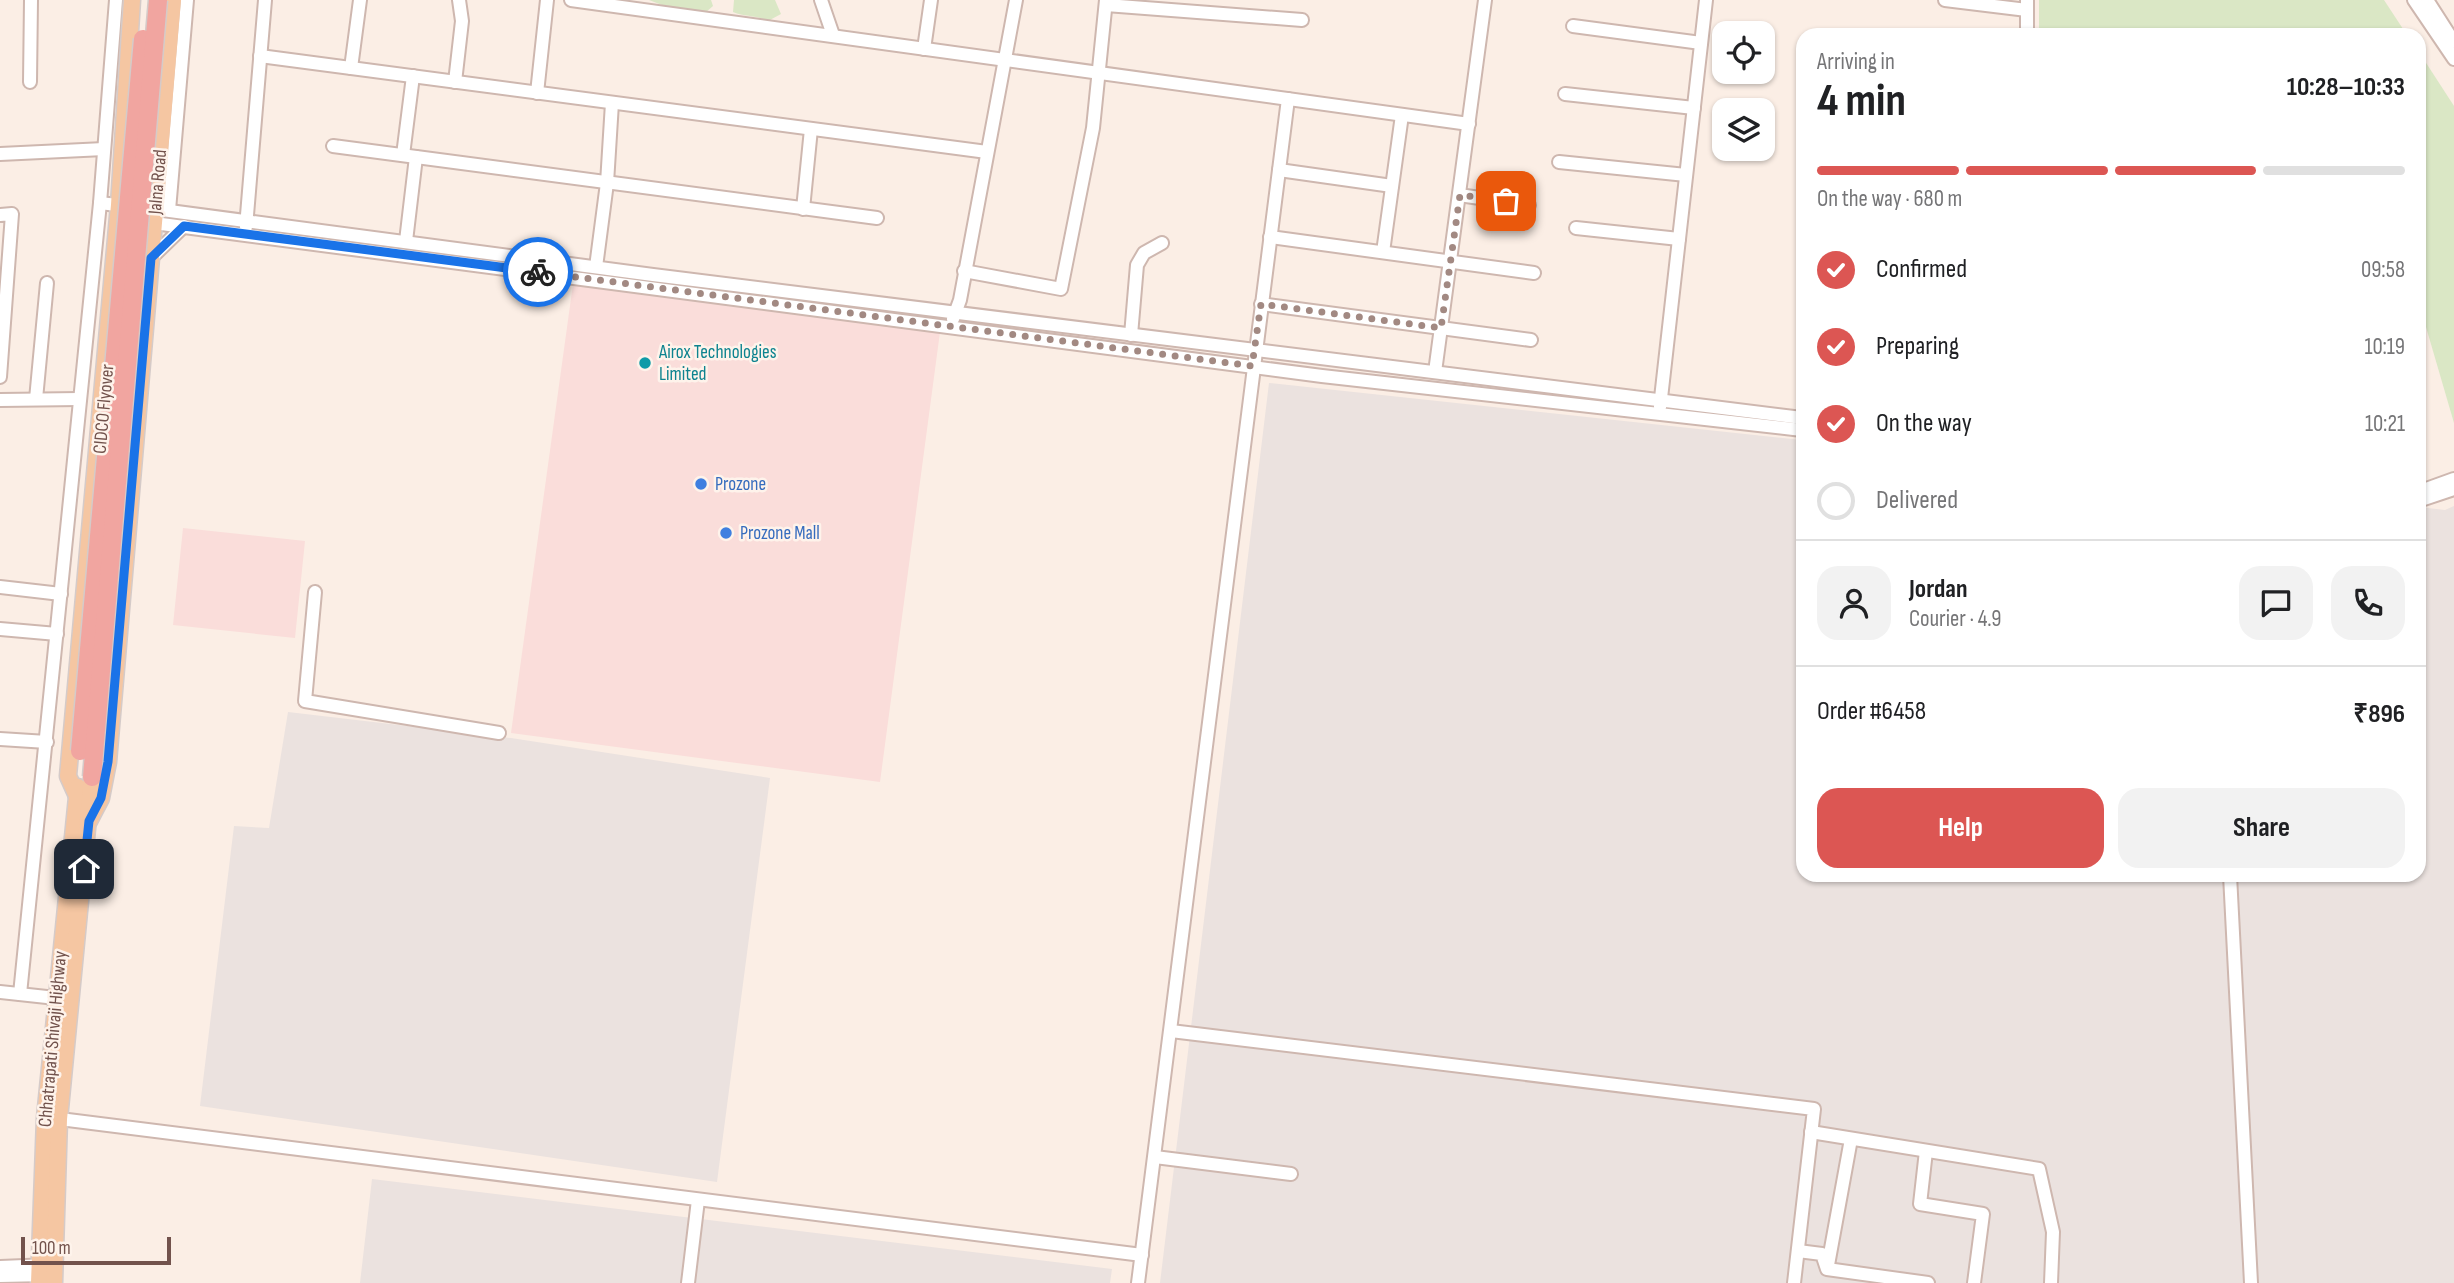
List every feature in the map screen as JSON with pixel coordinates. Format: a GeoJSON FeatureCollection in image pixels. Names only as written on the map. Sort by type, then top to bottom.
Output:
{"type":"FeatureCollection","features":[{"type":"Feature","properties":{"kind":"highway","name":"CIDCO Flyover"},"geometry":{"type":"LineString","coordinates":[[80,751],[147,0]]}},
{"type":"Feature","properties":{"kind":"highway","name":"CIDCO Flyover"},"geometry":{"type":"LineString","coordinates":[[92,777],[139,258],[158,0]]}},
{"type":"Feature","properties":{"kind":"main road"},"geometry":{"type":"LineString","coordinates":[[77,796],[68,776],[118,212],[132,0]]}},
{"type":"Feature","properties":{"kind":"main road","name":"Jalna Road"},"geometry":{"type":"LineString","coordinates":[[89,821],[101,798],[108,762],[151,258],[160,214],[173,0]]}},
{"type":"Feature","properties":{"kind":"main road","name":"CIDCO Flyover"},"geometry":{"type":"LineString","coordinates":[[77,796],[80,751]]}},
{"type":"Feature","properties":{"kind":"main road","name":"CIDCO Flyover"},"geometry":{"type":"LineString","coordinates":[[89,821],[92,777]]}},
{"type":"Feature","properties":{"kind":"main road","name":"Chhatrapati Shivaji Highway"},"geometry":{"type":"LineString","coordinates":[[46,1274],[56,998],[77,796]]}},
{"type":"Feature","properties":{"kind":"main road","name":"Chhatrapati Shivaji Highway"},"geometry":{"type":"LineString","coordinates":[[52,1118],[89,821]]}},
{"type":"Feature","properties":{"kind":"street"},"geometry":{"type":"LineString","coordinates":[[30,0],[30,82]]}},
{"type":"Feature","properties":{"kind":"street"},"geometry":{"type":"LineString","coordinates":[[20,994],[100,203],[116,0]]}},
{"type":"Feature","properties":{"kind":"street"},"geometry":{"type":"LineString","coordinates":[[160,214],[187,0]]}},
{"type":"Feature","properties":{"kind":"street"},"geometry":{"type":"LineString","coordinates":[[246,234],[265,0]]}},
{"type":"Feature","properties":{"kind":"street"},"geometry":{"type":"LineString","coordinates":[[351,68],[360,0]]}},
{"type":"Feature","properties":{"kind":"street"},"geometry":{"type":"LineString","coordinates":[[455,82],[462,21],[459,0]]}},
{"type":"Feature","properties":{"kind":"street"},"geometry":{"type":"LineString","coordinates":[[537,93],[547,0]]}},
{"type":"Feature","properties":{"kind":"street"},"geometry":{"type":"LineString","coordinates":[[571,0],[630,4],[1004,60],[1469,124]]}},
{"type":"Feature","properties":{"kind":"street"},"geometry":{"type":"LineString","coordinates":[[821,0],[832,35]]}},
{"type":"Feature","properties":{"kind":"street"},"geometry":{"type":"LineString","coordinates":[[924,48],[931,0]]}},
{"type":"Feature","properties":{"kind":"street"},"geometry":{"type":"LineString","coordinates":[[958,327],[964,271],[1016,0]]}},
{"type":"Feature","properties":{"kind":"street"},"geometry":{"type":"LineString","coordinates":[[1435,372],[1485,0]]}},
{"type":"Feature","properties":{"kind":"street"},"geometry":{"type":"LineString","coordinates":[[1660,407],[1706,0]]}},
{"type":"Feature","properties":{"kind":"street"},"geometry":{"type":"LineString","coordinates":[[1946,0],[2027,5],[2027,28]]}},
{"type":"Feature","properties":{"kind":"street"},"geometry":{"type":"LineString","coordinates":[[2414,0],[2454,60]]}},
{"type":"Feature","properties":{"kind":"street"},"geometry":{"type":"LineString","coordinates":[[2427,0],[2454,41]]}},
{"type":"Feature","properties":{"kind":"street"},"geometry":{"type":"LineString","coordinates":[[964,271],[1061,289],[1093,128],[1106,3],[1174,5],[1302,20]]}},
{"type":"Feature","properties":{"kind":"street"},"geometry":{"type":"LineString","coordinates":[[1573,26],[1701,43]]}},
{"type":"Feature","properties":{"kind":"street"},"geometry":{"type":"LineString","coordinates":[[260,56],[988,152]]}},
{"type":"Feature","properties":{"kind":"street"},"geometry":{"type":"LineString","coordinates":[[405,241],[413,76]]}},
{"type":"Feature","properties":{"kind":"street"},"geometry":{"type":"LineString","coordinates":[[1565,94],[1693,108]]}},
{"type":"Feature","properties":{"kind":"street"},"geometry":{"type":"LineString","coordinates":[[1138,1283],[1252,366],[1288,99]]}},
{"type":"Feature","properties":{"kind":"street"},"geometry":{"type":"LineString","coordinates":[[596,267],[607,183],[612,103]]}},
{"type":"Feature","properties":{"kind":"street"},"geometry":{"type":"LineString","coordinates":[[1382,252],[1402,115]]}},
{"type":"Feature","properties":{"kind":"street"},"geometry":{"type":"LineString","coordinates":[[803,209],[811,129]]}},
{"type":"Feature","properties":{"kind":"street"},"geometry":{"type":"LineString","coordinates":[[333,146],[877,218]]}},
{"type":"Feature","properties":{"kind":"street"},"geometry":{"type":"LineString","coordinates":[[0,154],[104,149]]}},
{"type":"Feature","properties":{"kind":"street"},"geometry":{"type":"LineString","coordinates":[[1559,162],[1686,175]]}},
{"type":"Feature","properties":{"kind":"street"},"geometry":{"type":"LineString","coordinates":[[1279,170],[1392,186]]}},
{"type":"Feature","properties":{"kind":"street"},"geometry":{"type":"LineString","coordinates":[[1460,195],[1529,205]]}},
{"type":"Feature","properties":{"kind":"street"},"geometry":{"type":"LineString","coordinates":[[100,203],[118,212],[247,220],[1131,335],[1255,348],[1435,372],[1660,407]]}},
{"type":"Feature","properties":{"kind":"street"},"geometry":{"type":"LineString","coordinates":[[0,215],[12,214],[0,377]]}},
{"type":"Feature","properties":{"kind":"street"},"geometry":{"type":"LineString","coordinates":[[160,214],[184,226],[1252,366],[1660,407],[1765,420],[1796,428]]}},
{"type":"Feature","properties":{"kind":"street"},"geometry":{"type":"LineString","coordinates":[[151,258],[184,226]]}},
{"type":"Feature","properties":{"kind":"street"},"geometry":{"type":"LineString","coordinates":[[1576,228],[1679,239]]}},
{"type":"Feature","properties":{"kind":"street"},"geometry":{"type":"LineString","coordinates":[[1270,237],[1534,273]]}},
{"type":"Feature","properties":{"kind":"street"},"geometry":{"type":"LineString","coordinates":[[1131,335],[1137,265],[1144,253],[1162,243]]}},
{"type":"Feature","properties":{"kind":"street"},"geometry":{"type":"LineString","coordinates":[[36,399],[47,283]]}},
{"type":"Feature","properties":{"kind":"street"},"geometry":{"type":"LineString","coordinates":[[1261,304],[1531,340]]}},
{"type":"Feature","properties":{"kind":"street"},"geometry":{"type":"LineString","coordinates":[[0,400],[80,399]]}},
{"type":"Feature","properties":{"kind":"street"},"geometry":{"type":"LineString","coordinates":[[1765,420],[1796,418]]}},
{"type":"Feature","properties":{"kind":"street"},"geometry":{"type":"LineString","coordinates":[[2426,489],[2454,479]]}},
{"type":"Feature","properties":{"kind":"street"},"geometry":{"type":"LineString","coordinates":[[2426,499],[2454,489]]}},
{"type":"Feature","properties":{"kind":"street"},"geometry":{"type":"LineString","coordinates":[[0,587],[61,594]]}},
{"type":"Feature","properties":{"kind":"street"},"geometry":{"type":"LineString","coordinates":[[315,592],[305,701],[499,733]]}},
{"type":"Feature","properties":{"kind":"street"},"geometry":{"type":"LineString","coordinates":[[0,629],[57,634]]}},
{"type":"Feature","properties":{"kind":"street"},"geometry":{"type":"LineString","coordinates":[[0,739],[47,742]]}},
{"type":"Feature","properties":{"kind":"street"},"geometry":{"type":"LineString","coordinates":[[2230,882],[2251,1283]]}},
{"type":"Feature","properties":{"kind":"street"},"geometry":{"type":"LineString","coordinates":[[0,992],[56,998]]}},
{"type":"Feature","properties":{"kind":"street"},"geometry":{"type":"LineString","coordinates":[[1171,1031],[1814,1109],[1794,1283]]}},
{"type":"Feature","properties":{"kind":"street"},"geometry":{"type":"LineString","coordinates":[[52,1118],[1142,1255]]}},
{"type":"Feature","properties":{"kind":"street"},"geometry":{"type":"LineString","coordinates":[[1811,1132],[2039,1169],[2053,1232],[2051,1283]]}},
{"type":"Feature","properties":{"kind":"street"},"geometry":{"type":"LineString","coordinates":[[1827,1269],[1851,1139]]}},
{"type":"Feature","properties":{"kind":"street"},"geometry":{"type":"LineString","coordinates":[[1926,1151],[1920,1204],[1983,1214],[1974,1283]]}},
{"type":"Feature","properties":{"kind":"street"},"geometry":{"type":"LineString","coordinates":[[1155,1157],[1291,1174]]}},
{"type":"Feature","properties":{"kind":"street"},"geometry":{"type":"LineString","coordinates":[[688,1283],[698,1200]]}},
{"type":"Feature","properties":{"kind":"street"},"geometry":{"type":"LineString","coordinates":[[1798,1251],[1822,1254],[1827,1269]]}},
{"type":"Feature","properties":{"kind":"street"},"geometry":{"type":"LineString","coordinates":[[0,1266],[46,1274]]}},
{"type":"Feature","properties":{"kind":"street"},"geometry":{"type":"LineString","coordinates":[[1827,1269],[1928,1283]]}},
{"type":"Feature","properties":{"kind":"street"},"geometry":{"type":"LineString","coordinates":[[0,1276],[46,1274]]}},
{"type":"Feature","properties":{"kind":"shaded area","name":"Prozone Mall"},"geometry":{"type":"Polygon","coordinates":[[[573,284],[940,332],[880,782],[511,733],[573,284]]]}},
{"type":"Feature","properties":{"kind":"shaded area"},"geometry":{"type":"Polygon","coordinates":[[[1269,383],[1796,439],[1796,882],[2426,882],[2426,508],[2445,510],[2454,506],[2454,1283],[1160,1283],[1269,383]]]}},
{"type":"Feature","properties":{"kind":"shaded area"},"geometry":{"type":"Polygon","coordinates":[[[183,528],[305,541],[295,638],[173,625],[183,528]]]}},
{"type":"Feature","properties":{"kind":"shaded area"},"geometry":{"type":"Polygon","coordinates":[[[288,712],[511,738],[770,778],[717,1182],[200,1106],[234,826],[269,828],[288,712]]]}},
{"type":"Feature","properties":{"kind":"shaded area"},"geometry":{"type":"Polygon","coordinates":[[[372,1179],[1112,1269],[1110,1283],[360,1283],[372,1179]]]}},
{"type":"Feature","properties":{"kind":"green space"},"geometry":{"type":"Polygon","coordinates":[[[649,0],[711,0],[713,6],[706,12],[662,5],[649,0]]]}},
{"type":"Feature","properties":{"kind":"green space"},"geometry":{"type":"Polygon","coordinates":[[[734,0],[775,0],[781,14],[768,21],[737,14],[733,12],[734,0]]]}},
{"type":"Feature","properties":{"kind":"green space"},"geometry":{"type":"Polygon","coordinates":[[[2039,0],[2384,0],[2402,28],[2039,28],[2039,0]]]}},
{"type":"Feature","properties":{"kind":"green space"},"geometry":{"type":"Polygon","coordinates":[[[2426,63],[2454,106],[2454,423],[2426,327],[2426,63]]]}},
{"type":"Feature","properties":{"kind":"way so far"},"geometry":{"type":"LineString","coordinates":[[538,272],[1252,366],[1261,304],[1441,328],[1460,195],[1506,201]]}},
{"type":"Feature","properties":{"kind":"place","name":"Airox Technologies Limited"},"geometry":{"type":"Point","coordinates":[645,363]}},
{"type":"Feature","properties":{"kind":"place","name":"Prozone"},"geometry":{"type":"Point","coordinates":[701,484]}},
{"type":"Feature","properties":{"kind":"place","name":"Prozone Mall"},"geometry":{"type":"Point","coordinates":[726,533]}},
{"type":"Feature","properties":{"kind":"route"},"geometry":{"type":"LineString","coordinates":[[84,869],[89,821],[101,798],[108,762],[151,258],[184,226],[538,272]]}}]}
